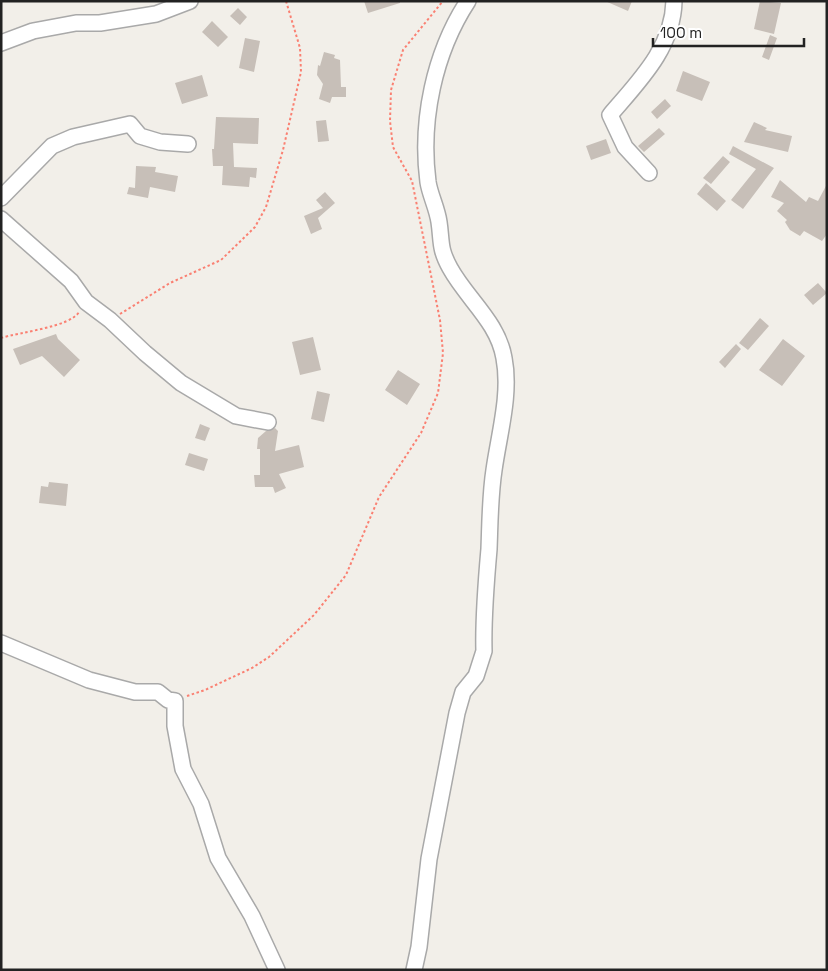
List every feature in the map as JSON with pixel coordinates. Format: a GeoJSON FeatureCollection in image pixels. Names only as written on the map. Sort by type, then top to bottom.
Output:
{"type":"FeatureCollection","features":[{"type":"Feature","properties":{"kind":"street"},"geometry":{"type":"LineString","coordinates":[[1,43],[33,31],[76,23],[100,24],[156,14],[190,1]]}},
{"type":"Feature","properties":{"kind":"street"},"geometry":{"type":"LineString","coordinates":[[414,970],[419,947],[429,859],[456,713],[463,692],[476,676],[484,651],[493,472],[503,416],[505,382],[504,358],[492,326],[459,282],[441,251],[439,222],[428,180],[425,151],[429,104],[439,66],[456,22],[468,1]]}},
{"type":"Feature","properties":{"kind":"street"},"geometry":{"type":"LineString","coordinates":[[650,173],[625,147],[610,115],[648,70],[671,30],[674,1]]}},
{"type":"Feature","properties":{"kind":"street"},"geometry":{"type":"LineString","coordinates":[[1,198],[52,146],[73,136],[130,124],[140,136],[160,142],[188,144]]}},
{"type":"Feature","properties":{"kind":"street"},"geometry":{"type":"LineString","coordinates":[[1,219],[71,281],[86,302],[110,320],[181,383],[236,416],[268,422]]}},
{"type":"Feature","properties":{"kind":"street"},"geometry":{"type":"LineString","coordinates":[[1,643],[89,680],[135,692],[158,692],[168,700],[175,701],[175,726],[183,768],[201,804],[218,858],[252,916],[277,970]]}},
{"type":"Feature","properties":{"kind":"path"},"geometry":{"type":"LineString","coordinates":[[110,320],[170,283],[221,260],[255,227],[266,207],[301,72],[300,48],[286,1]]}},
{"type":"Feature","properties":{"kind":"path"},"geometry":{"type":"LineString","coordinates":[[168,700],[205,690],[252,668],[269,657],[314,615],[346,575],[379,497],[421,433],[438,393],[443,353],[440,320],[412,181],[393,147],[390,121],[391,90],[403,50],[443,1]]}},
{"type":"Feature","properties":{"kind":"path"},"geometry":{"type":"LineString","coordinates":[[1,338],[61,325],[76,318],[86,302]]}},
{"type":"Feature","properties":{"kind":"building"},"geometry":{"type":"Polygon","coordinates":[[[364,1],[400,1],[400,3],[368,13],[364,1]]]}},
{"type":"Feature","properties":{"kind":"building"},"geometry":{"type":"Polygon","coordinates":[[[605,1],[632,1],[628,11],[605,1]]]}},
{"type":"Feature","properties":{"kind":"building"},"geometry":{"type":"Polygon","coordinates":[[[760,1],[781,3],[774,34],[754,29],[760,1]]]}},
{"type":"Feature","properties":{"kind":"building"},"geometry":{"type":"Polygon","coordinates":[[[238,8],[247,17],[240,25],[230,16],[238,8]]]}},
{"type":"Feature","properties":{"kind":"building"},"geometry":{"type":"Polygon","coordinates":[[[212,21],[228,37],[218,47],[202,32],[212,21]]]}},
{"type":"Feature","properties":{"kind":"building"},"geometry":{"type":"Polygon","coordinates":[[[770,35],[777,38],[769,60],[762,57],[770,35]]]}},
{"type":"Feature","properties":{"kind":"building"},"geometry":{"type":"Polygon","coordinates":[[[245,38],[260,41],[254,72],[239,68],[245,38]]]}},
{"type":"Feature","properties":{"kind":"building"},"geometry":{"type":"Polygon","coordinates":[[[324,52],[335,55],[334,58],[340,60],[341,87],[346,87],[346,97],[332,97],[330,103],[319,99],[323,84],[317,75],[318,65],[320,66],[324,52]]]}},
{"type":"Feature","properties":{"kind":"building"},"geometry":{"type":"Polygon","coordinates":[[[683,71],[710,82],[702,101],[676,91],[683,71]]]}},
{"type":"Feature","properties":{"kind":"building"},"geometry":{"type":"Polygon","coordinates":[[[202,75],[208,96],[182,104],[175,83],[202,75]]]}},
{"type":"Feature","properties":{"kind":"building"},"geometry":{"type":"Polygon","coordinates":[[[665,99],[671,106],[657,119],[651,112],[665,99]]]}},
{"type":"Feature","properties":{"kind":"building"},"geometry":{"type":"Polygon","coordinates":[[[216,117],[259,118],[258,144],[233,143],[234,167],[257,168],[256,178],[250,177],[249,187],[222,185],[223,166],[213,166],[212,149],[214,149],[216,117]]]}},
{"type":"Feature","properties":{"kind":"building"},"geometry":{"type":"Polygon","coordinates":[[[326,120],[329,141],[318,142],[316,121],[326,120]]]}},
{"type":"Feature","properties":{"kind":"building"},"geometry":{"type":"Polygon","coordinates":[[[754,122],[767,128],[765,130],[792,136],[788,152],[744,142],[754,122]]]}},
{"type":"Feature","properties":{"kind":"building"},"geometry":{"type":"Polygon","coordinates":[[[659,128],[665,134],[644,152],[638,146],[659,128]]]}},
{"type":"Feature","properties":{"kind":"building"},"geometry":{"type":"Polygon","coordinates":[[[606,139],[611,153],[591,160],[586,146],[606,139]]]}},
{"type":"Feature","properties":{"kind":"building"},"geometry":{"type":"Polygon","coordinates":[[[733,146],[774,168],[743,209],[731,200],[756,169],[729,154],[733,146]]]}},
{"type":"Feature","properties":{"kind":"building"},"geometry":{"type":"Polygon","coordinates":[[[723,156],[730,162],[711,184],[703,178],[723,156]]]}},
{"type":"Feature","properties":{"kind":"building"},"geometry":{"type":"Polygon","coordinates":[[[136,166],[156,167],[155,172],[178,176],[175,192],[150,187],[148,198],[127,194],[129,187],[135,188],[136,166]]]}},
{"type":"Feature","properties":{"kind":"building"},"geometry":{"type":"Polygon","coordinates":[[[780,180],[806,202],[809,197],[818,201],[827,184],[827,234],[822,241],[804,231],[800,236],[790,230],[785,222],[787,220],[777,211],[784,203],[771,197],[780,180]]]}},
{"type":"Feature","properties":{"kind":"building"},"geometry":{"type":"Polygon","coordinates":[[[706,183],[726,201],[717,211],[697,194],[706,183]]]}},
{"type":"Feature","properties":{"kind":"building"},"geometry":{"type":"Polygon","coordinates":[[[325,192],[335,203],[318,218],[322,229],[311,234],[304,216],[323,208],[316,200],[325,192]]]}},
{"type":"Feature","properties":{"kind":"building"},"geometry":{"type":"Polygon","coordinates":[[[818,283],[827,293],[813,305],[804,295],[818,283]]]}},
{"type":"Feature","properties":{"kind":"building"},"geometry":{"type":"Polygon","coordinates":[[[760,318],[769,326],[748,350],[739,343],[760,318]]]}},
{"type":"Feature","properties":{"kind":"building"},"geometry":{"type":"Polygon","coordinates":[[[56,334],[58,339],[80,360],[64,377],[42,356],[20,365],[13,349],[56,334]]]}},
{"type":"Feature","properties":{"kind":"building"},"geometry":{"type":"Polygon","coordinates":[[[313,337],[321,370],[300,375],[292,342],[313,337]]]}},
{"type":"Feature","properties":{"kind":"building"},"geometry":{"type":"Polygon","coordinates":[[[783,339],[805,356],[782,386],[759,370],[783,339]]]}},
{"type":"Feature","properties":{"kind":"building"},"geometry":{"type":"Polygon","coordinates":[[[736,344],[741,349],[725,368],[719,362],[736,344]]]}},
{"type":"Feature","properties":{"kind":"building"},"geometry":{"type":"Polygon","coordinates":[[[398,370],[420,384],[407,405],[385,390],[398,370]]]}},
{"type":"Feature","properties":{"kind":"building"},"geometry":{"type":"Polygon","coordinates":[[[317,391],[330,394],[324,422],[311,419],[317,391]]]}},
{"type":"Feature","properties":{"kind":"building"},"geometry":{"type":"Polygon","coordinates":[[[200,424],[210,428],[205,441],[195,438],[200,424]]]}},
{"type":"Feature","properties":{"kind":"building"},"geometry":{"type":"Polygon","coordinates":[[[275,428],[278,431],[275,451],[299,445],[304,467],[279,474],[286,488],[275,493],[273,487],[255,487],[254,475],[260,475],[260,449],[257,449],[258,438],[266,431],[275,428]]]}},
{"type":"Feature","properties":{"kind":"building"},"geometry":{"type":"Polygon","coordinates":[[[189,453],[208,459],[204,471],[185,465],[189,453]]]}},
{"type":"Feature","properties":{"kind":"building"},"geometry":{"type":"Polygon","coordinates":[[[49,482],[68,484],[66,506],[39,503],[41,486],[48,487],[49,482]]]}}]}
